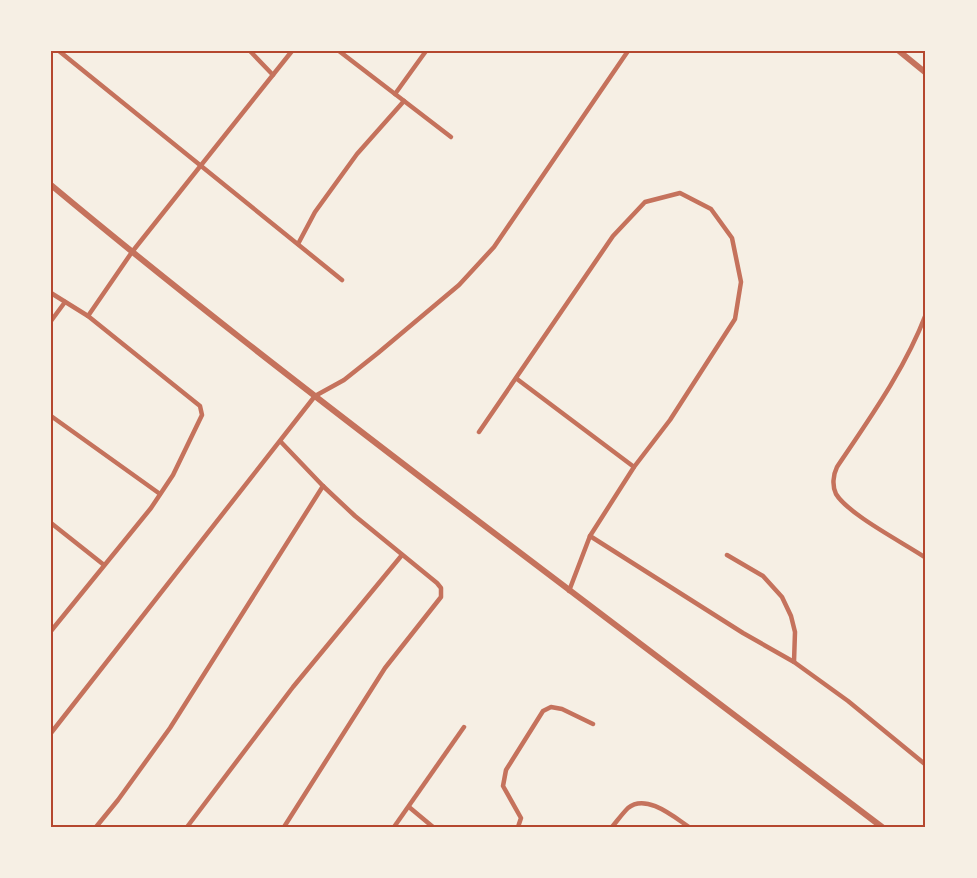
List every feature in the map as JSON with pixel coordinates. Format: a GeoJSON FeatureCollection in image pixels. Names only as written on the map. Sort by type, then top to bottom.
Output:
{"type":"FeatureCollection","features":[{"type":"Feature","properties":{"kind":"street"},"geometry":{"type":"LineString","coordinates":[[899,51],[926,73]]}},
{"type":"Feature","properties":{"kind":"street"},"geometry":{"type":"LineString","coordinates":[[51,185],[315,396],[882,827]]}},
{"type":"Feature","properties":{"kind":"lane"},"geometry":{"type":"LineString","coordinates":[[59,51],[342,280]]}},
{"type":"Feature","properties":{"kind":"lane"},"geometry":{"type":"LineString","coordinates":[[250,51],[273,75]]}},
{"type":"Feature","properties":{"kind":"lane"},"geometry":{"type":"LineString","coordinates":[[88,316],[132,252],[292,51]]}},
{"type":"Feature","properties":{"kind":"lane"},"geometry":{"type":"LineString","coordinates":[[339,51],[451,136]]}},
{"type":"Feature","properties":{"kind":"lane"},"geometry":{"type":"LineString","coordinates":[[395,94],[426,51]]}},
{"type":"Feature","properties":{"kind":"lane"},"geometry":{"type":"LineString","coordinates":[[51,733],[315,396],[344,380],[459,285],[478,266],[494,247],[628,51]]}},
{"type":"Feature","properties":{"kind":"lane"},"geometry":{"type":"LineString","coordinates":[[298,244],[315,212],[357,154],[404,101]]}},
{"type":"Feature","properties":{"kind":"lane"},"geometry":{"type":"LineString","coordinates":[[479,432],[614,236],[645,202],[680,193],[711,209],[732,238],[741,282],[735,319],[670,420],[634,467],[590,536],[569,591]]}},
{"type":"Feature","properties":{"kind":"lane"},"geometry":{"type":"LineString","coordinates":[[51,293],[88,316],[200,406],[202,416],[193,437],[160,494],[52,627]]}},
{"type":"Feature","properties":{"kind":"lane"},"geometry":{"type":"LineString","coordinates":[[51,321],[65,302]]}},
{"type":"Feature","properties":{"kind":"lane"},"geometry":{"type":"LineString","coordinates":[[926,314],[917,338],[833,476],[836,493],[852,511],[926,558]]}},
{"type":"Feature","properties":{"kind":"lane"},"geometry":{"type":"LineString","coordinates":[[517,379],[634,467]]}},
{"type":"Feature","properties":{"kind":"lane"},"geometry":{"type":"LineString","coordinates":[[51,416],[160,494]]}},
{"type":"Feature","properties":{"kind":"lane"},"geometry":{"type":"LineString","coordinates":[[281,442],[323,486],[441,588],[441,597],[385,668],[284,827]]}},
{"type":"Feature","properties":{"kind":"lane"},"geometry":{"type":"LineString","coordinates":[[96,827],[170,728],[323,486]]}},
{"type":"Feature","properties":{"kind":"lane"},"geometry":{"type":"LineString","coordinates":[[51,522],[104,565]]}},
{"type":"Feature","properties":{"kind":"lane"},"geometry":{"type":"LineString","coordinates":[[590,536],[734,628],[794,662],[848,701],[926,765]]}},
{"type":"Feature","properties":{"kind":"lane"},"geometry":{"type":"LineString","coordinates":[[187,827],[293,687],[402,555]]}},
{"type":"Feature","properties":{"kind":"lane"},"geometry":{"type":"LineString","coordinates":[[727,555],[763,576],[782,597],[795,632],[794,662]]}},
{"type":"Feature","properties":{"kind":"lane"},"geometry":{"type":"LineString","coordinates":[[518,827],[521,818],[503,786],[506,770],[543,711],[551,707],[562,709],[593,724]]}},
{"type":"Feature","properties":{"kind":"lane"},"geometry":{"type":"LineString","coordinates":[[394,827],[464,728]]}},
{"type":"Feature","properties":{"kind":"lane"},"geometry":{"type":"LineString","coordinates":[[612,827],[630,806],[645,803],[659,808],[689,827]]}},
{"type":"Feature","properties":{"kind":"lane"},"geometry":{"type":"LineString","coordinates":[[408,807],[433,827]]}}]}
